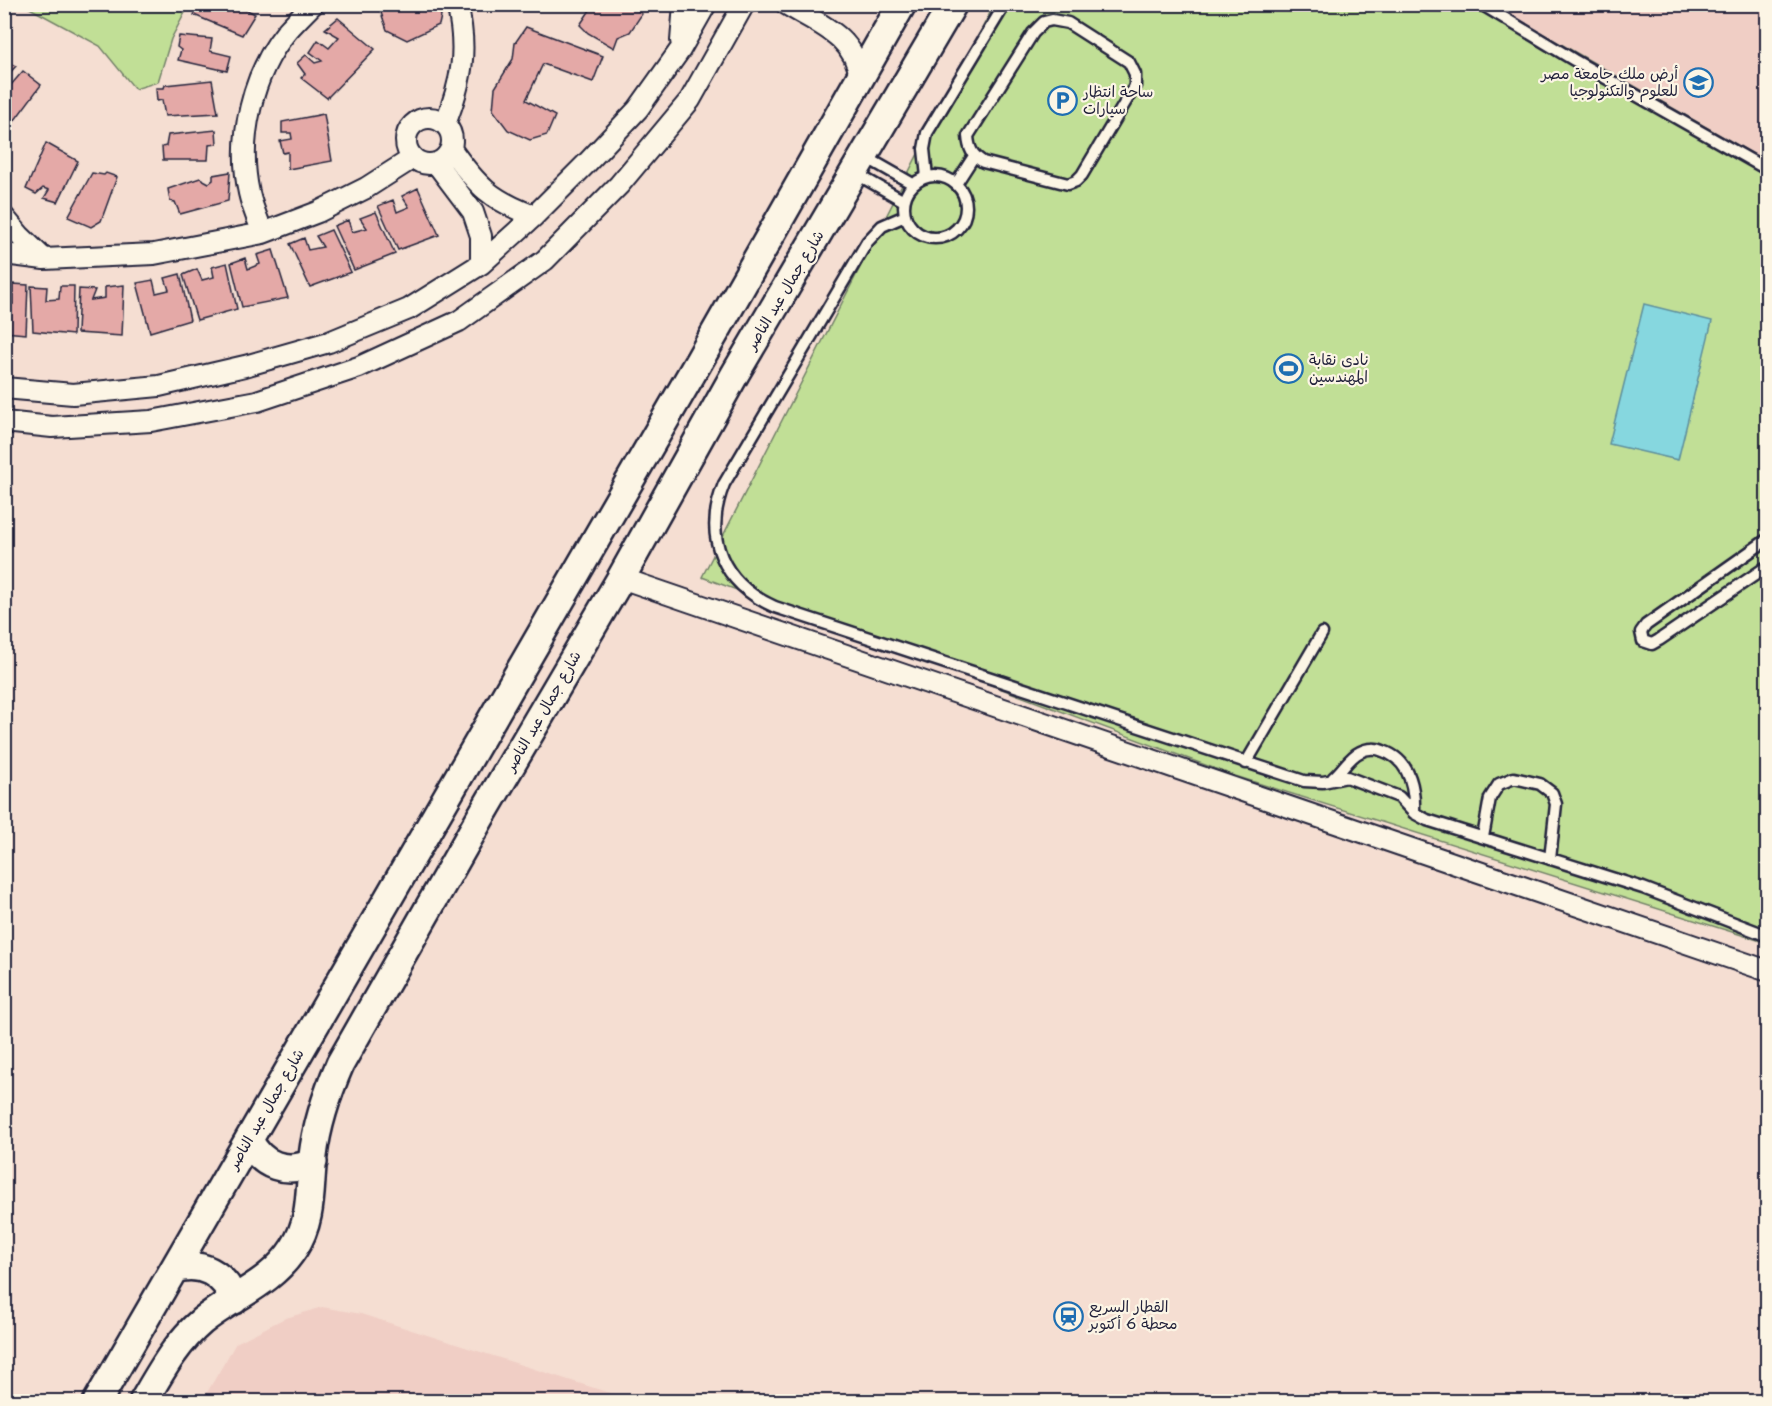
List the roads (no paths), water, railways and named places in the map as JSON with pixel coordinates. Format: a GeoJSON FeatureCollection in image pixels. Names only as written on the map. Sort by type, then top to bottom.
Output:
{"type":"FeatureCollection","features":[{"type":"Feature","properties":{"kind":"main road","name":"شارع جمال عبد الناصر"},"geometry":{"type":"LineString","coordinates":[[97,1401],[699,361],[902,4]]}},
{"type":"Feature","properties":{"kind":"main road","name":"شارع جمال عبد الناصر"},"geometry":{"type":"LineString","coordinates":[[143,1401],[183,1340],[202,1322],[274,1273],[296,1246],[308,1214],[317,1132],[340,1064],[480,818],[621,578],[735,374],[953,4]]}},
{"type":"Feature","properties":{"kind":"main road"},"geometry":{"type":"LineString","coordinates":[[699,361],[706,370],[717,376],[735,374]]}},
{"type":"Feature","properties":{"kind":"main road"},"geometry":{"type":"LineString","coordinates":[[249,1140],[259,1156],[275,1166],[294,1168],[312,1162]]}},
{"type":"Feature","properties":{"kind":"main road"},"geometry":{"type":"LineString","coordinates":[[174,1269],[192,1266],[211,1271],[226,1283],[234,1300]]}},
{"type":"Feature","properties":{"kind":"street"},"geometry":{"type":"LineString","coordinates":[[263,233],[249,193],[245,150],[250,108],[269,59],[286,32],[313,4]]}},
{"type":"Feature","properties":{"kind":"street"},"geometry":{"type":"LineString","coordinates":[[445,124],[458,93],[463,59],[462,24],[456,4]]}},
{"type":"Feature","properties":{"kind":"street"},"geometry":{"type":"LineString","coordinates":[[680,50],[684,4]]}},
{"type":"Feature","properties":{"kind":"street"},"geometry":{"type":"LineString","coordinates":[[4,388],[73,394],[159,386],[246,366],[329,342],[409,309],[481,264],[534,216],[638,109],[680,50],[706,4]]}},
{"type":"Feature","properties":{"kind":"street"},"geometry":{"type":"LineString","coordinates":[[4,422],[52,427],[151,421],[257,401],[359,367],[459,321],[545,260],[619,185],[690,100],[744,4]]}},
{"type":"Feature","properties":{"kind":"street"},"geometry":{"type":"LineString","coordinates":[[786,4],[839,36],[851,48],[858,63],[860,76]]}},
{"type":"Feature","properties":{"kind":"street"},"geometry":{"type":"LineString","coordinates":[[428,118],[437,120],[445,124],[450,131],[451,149],[442,160],[428,164],[413,158],[408,151],[405,142],[407,133],[419,120],[428,118]]}},
{"type":"Feature","properties":{"kind":"street"},"geometry":{"type":"LineString","coordinates":[[451,149],[471,178],[489,194],[509,207],[534,216]]}},
{"type":"Feature","properties":{"kind":"street"},"geometry":{"type":"LineString","coordinates":[[4,254],[45,260],[154,254],[263,233],[366,188],[413,158]]}},
{"type":"Feature","properties":{"kind":"street"},"geometry":{"type":"LineString","coordinates":[[436,163],[473,212],[481,236],[481,264]]}},
{"type":"Feature","properties":{"kind":"street"},"geometry":{"type":"LineString","coordinates":[[4,217],[45,260]]}},
{"type":"Feature","properties":{"kind":"street"},"geometry":{"type":"LineString","coordinates":[[621,578],[1767,971]]}},
{"type":"Feature","properties":{"kind":"lane"},"geometry":{"type":"LineString","coordinates":[[927,177],[924,149],[927,133],[1005,4]]}},
{"type":"Feature","properties":{"kind":"lane"},"geometry":{"type":"LineString","coordinates":[[1480,4],[1767,170]]}},
{"type":"Feature","properties":{"kind":"lane"},"geometry":{"type":"LineString","coordinates":[[1052,20],[1068,23],[1129,62],[1135,86],[1082,175],[1076,181],[1064,183],[982,162],[974,156],[969,147],[968,136],[1033,33],[1044,22],[1052,20]]}},
{"type":"Feature","properties":{"kind":"lane"},"geometry":{"type":"LineString","coordinates":[[956,183],[974,156]]}},
{"type":"Feature","properties":{"kind":"lane"},"geometry":{"type":"LineString","coordinates":[[859,164],[913,184]]}},
{"type":"Feature","properties":{"kind":"lane"},"geometry":{"type":"LineString","coordinates":[[859,164],[904,201]]}},
{"type":"Feature","properties":{"kind":"lane"},"geometry":{"type":"LineString","coordinates":[[937,176],[956,183],[966,201],[966,212],[956,230],[937,238],[917,233],[909,225],[905,216],[904,201],[913,184],[927,177],[937,176]]}},
{"type":"Feature","properties":{"kind":"lane"},"geometry":{"type":"LineString","coordinates":[[905,216],[882,226],[867,242],[724,484],[718,500],[715,525],[719,549],[725,565],[746,591],[775,607],[1304,781],[1323,782],[1347,777],[1399,798],[1414,813],[1426,820],[1643,888],[1767,936]]}},
{"type":"Feature","properties":{"kind":"lane"},"geometry":{"type":"LineString","coordinates":[[1767,539],[1646,625],[1641,632],[1643,641],[1652,644],[1659,640],[1767,566]]}},
{"type":"Feature","properties":{"kind":"lane"},"geometry":{"type":"LineString","coordinates":[[1246,762],[1322,633]]}},
{"type":"Feature","properties":{"kind":"lane"},"geometry":{"type":"LineString","coordinates":[[1331,780],[1352,757],[1363,750],[1378,749],[1393,754],[1405,765],[1411,780],[1415,796],[1414,813]]}},
{"type":"Feature","properties":{"kind":"lane"},"geometry":{"type":"LineString","coordinates":[[1483,837],[1490,798],[1499,784],[1514,778],[1540,784],[1552,793],[1556,804],[1550,859]]}},
{"type":"Feature","properties":{"kind":"water"},"geometry":{"type":"Polygon","coordinates":[[[1644,304],[1712,321],[1678,460],[1609,444],[1644,304]]]}},
{"type":"Feature","properties":{"kind":"place","name":"أرض ملك جامعة مصر للعلوم والتكنولوجيا"},"geometry":{"type":"Point","coordinates":[1699,83]}},
{"type":"Feature","properties":{"kind":"place","name":"ساحة انتظار سيارات"},"geometry":{"type":"Point","coordinates":[1062,101]}},
{"type":"Feature","properties":{"kind":"place","name":"نادى نقابة المهندسين"},"geometry":{"type":"Point","coordinates":[1288,369]}},
{"type":"Feature","properties":{"kind":"place","name":"القطار السريع محطة 6 أكتوبر"},"geometry":{"type":"Point","coordinates":[1068,1316]}}]}
